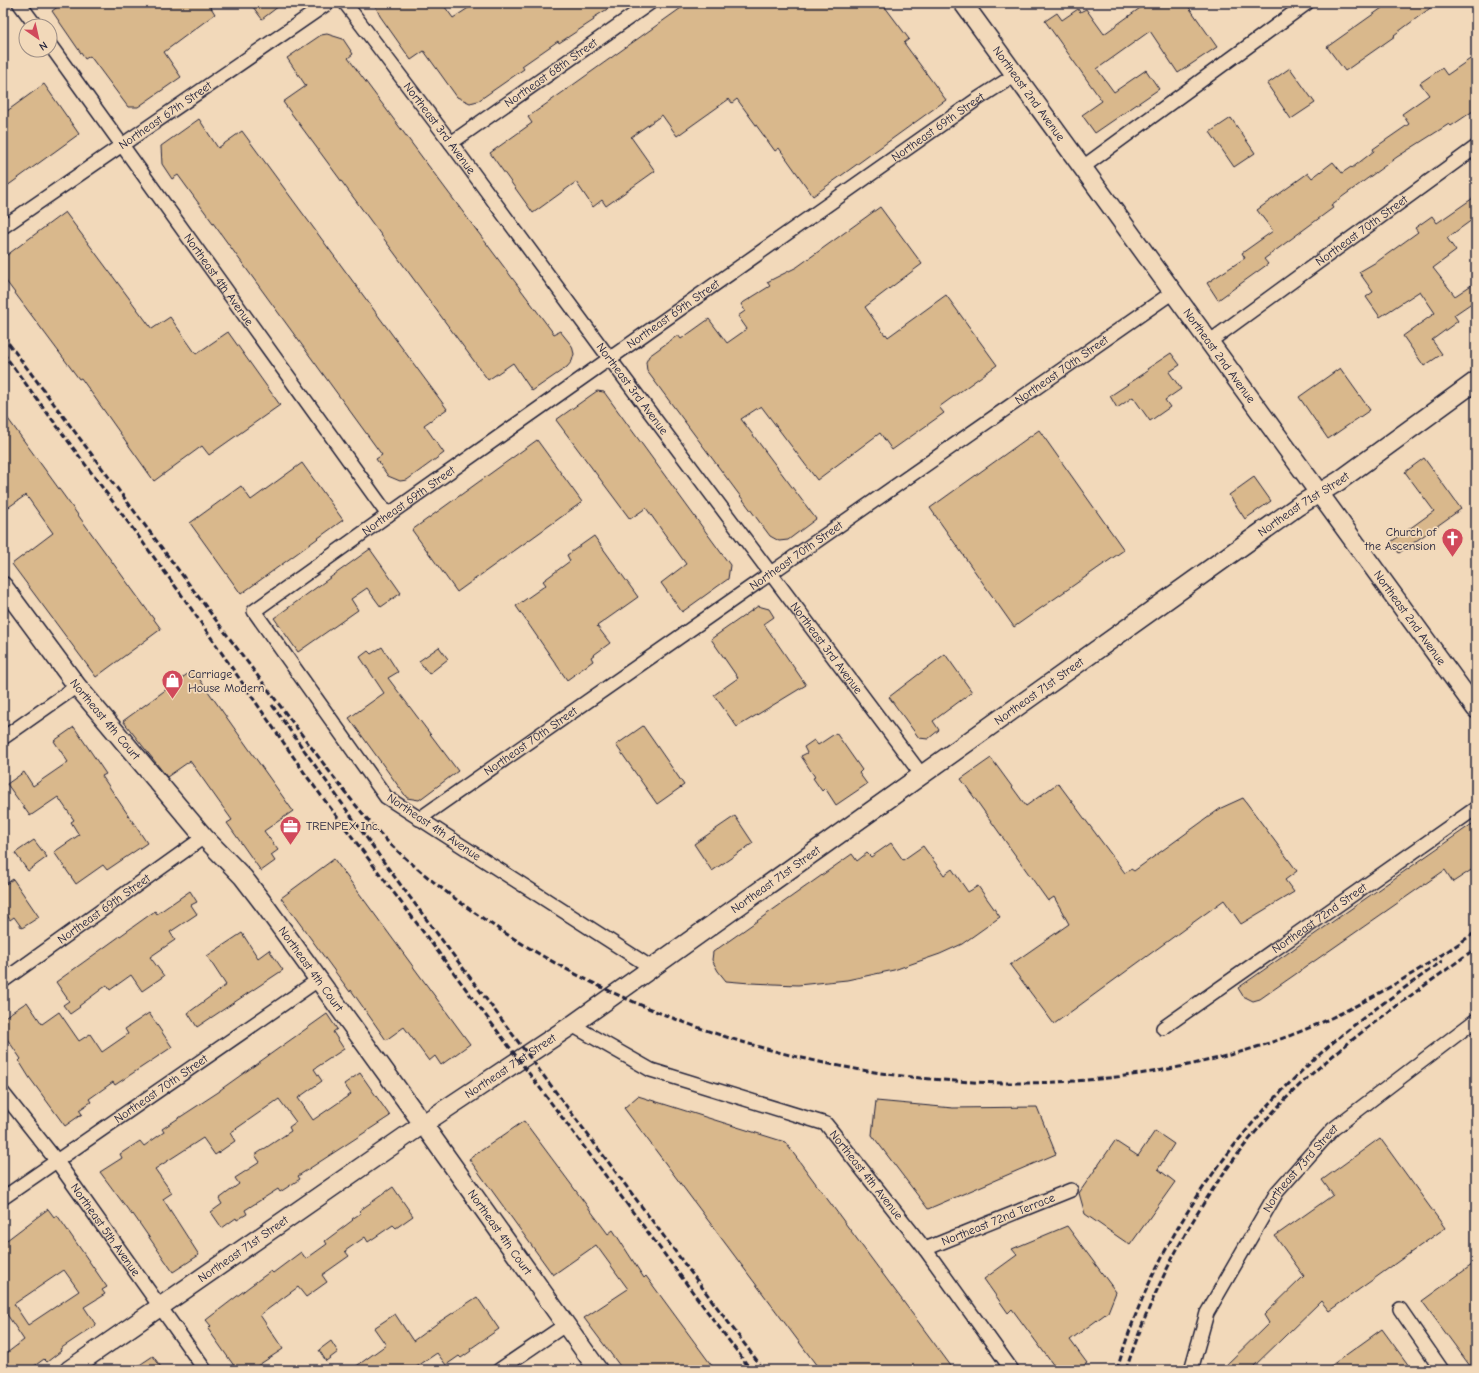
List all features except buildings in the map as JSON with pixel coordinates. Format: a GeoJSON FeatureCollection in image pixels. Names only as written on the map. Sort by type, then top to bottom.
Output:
{"type":"FeatureCollection","features":[{"type":"Feature","properties":{"kind":"street"},"geometry":{"type":"LineString","coordinates":[[19,3],[30,18]]}},
{"type":"Feature","properties":{"kind":"street","name":"Northeast 67th Street"},"geometry":{"type":"LineString","coordinates":[[3,227],[328,3]]}},
{"type":"Feature","properties":{"kind":"street","name":"Northeast 3rd Avenue"},"geometry":{"type":"LineString","coordinates":[[345,3],[451,143],[610,359],[920,774]]}},
{"type":"Feature","properties":{"kind":"street","name":"Northeast 68th Street"},"geometry":{"type":"LineString","coordinates":[[451,143],[650,3]]}},
{"type":"Feature","properties":{"kind":"street"},"geometry":{"type":"LineString","coordinates":[[1083,167],[1307,3]]}},
{"type":"Feature","properties":{"kind":"street","name":"Northeast 2nd Avenue"},"geometry":{"type":"LineString","coordinates":[[969,5],[1015,75],[1476,709]]}},
{"type":"Feature","properties":{"kind":"street","name":"Northeast 4th Avenue"},"geometry":{"type":"LineString","coordinates":[[58,56],[388,515]]}},
{"type":"Feature","properties":{"kind":"street","name":"Northeast 69th Street"},"geometry":{"type":"LineString","coordinates":[[254,611],[976,100],[1015,75]]}},
{"type":"Feature","properties":{"kind":"street","name":"Northeast 70th Street"},"geometry":{"type":"LineString","coordinates":[[1209,342],[1476,147]]}},
{"type":"Feature","properties":{"kind":"street","name":"Northeast 70th Street"},"geometry":{"type":"LineString","coordinates":[[419,819],[772,574],[1173,292]]}},
{"type":"Feature","properties":{"kind":"street","name":"Northeast 71st Street"},"geometry":{"type":"LineString","coordinates":[[69,1370],[423,1124],[572,1025],[920,774],[1298,506],[1339,481],[1476,381]]}},
{"type":"Feature","properties":{"kind":"street","name":"Northeast 4th Court"},"geometry":{"type":"LineString","coordinates":[[3,586],[78,686],[204,838],[243,877],[423,1124],[598,1370]]}},
{"type":"Feature","properties":{"kind":"street","name":"Northeast 4th Avenue"},"geometry":{"type":"LineString","coordinates":[[254,611],[386,797],[652,968]]}},
{"type":"Feature","properties":{"kind":"street"},"geometry":{"type":"LineString","coordinates":[[3,738],[78,686]]}},
{"type":"Feature","properties":{"kind":"street","name":"Northeast 72nd Street"},"geometry":{"type":"LineString","coordinates":[[1162,1028],[1476,808]]}},
{"type":"Feature","properties":{"kind":"street","name":"Northeast 69th Street"},"geometry":{"type":"LineString","coordinates":[[3,981],[204,838]]}},
{"type":"Feature","properties":{"kind":"street","name":"Northeast 70th Street"},"geometry":{"type":"LineString","coordinates":[[3,1198],[318,980]]}},
{"type":"Feature","properties":{"kind":"street","name":"Northeast 73rd Street"},"geometry":{"type":"LineString","coordinates":[[1192,1370],[1207,1313],[1277,1192],[1333,1129],[1476,1020]]}},
{"type":"Feature","properties":{"kind":"street","name":"Northeast 4th Avenue"},"geometry":{"type":"LineString","coordinates":[[572,1025],[652,1070],[826,1124],[925,1249],[1012,1370]]}},
{"type":"Feature","properties":{"kind":"street","name":"Northeast 5th Avenue"},"geometry":{"type":"LineString","coordinates":[[3,1093],[56,1160],[205,1370]]}},
{"type":"Feature","properties":{"kind":"street","name":"Northeast 72nd Terrace"},"geometry":{"type":"LineString","coordinates":[[925,1249],[1071,1190]]}},
{"type":"Feature","properties":{"kind":"street"},"geometry":{"type":"LineString","coordinates":[[1400,1309],[1442,1370]]}},
{"type":"Feature","properties":{"kind":"street"},"geometry":{"type":"LineString","coordinates":[[499,1370],[565,1325]]}},
{"type":"Feature","properties":{"kind":"railway"},"geometry":{"type":"LineString","coordinates":[[3,336],[335,779],[388,842],[442,889],[500,930],[541,955],[625,998],[713,1033],[805,1059],[900,1076],[995,1083],[1090,1080],[1184,1066],[1275,1041],[1302,1031],[1354,1007],[1404,979],[1476,932]]}},
{"type":"Feature","properties":{"kind":"railway"},"geometry":{"type":"LineString","coordinates":[[3,353],[181,594],[308,778],[751,1370]]}},
{"type":"Feature","properties":{"kind":"railway"},"geometry":{"type":"LineString","coordinates":[[272,705],[388,868],[764,1370]]}},
{"type":"Feature","properties":{"kind":"railway"},"geometry":{"type":"LineString","coordinates":[[1126,1370],[1140,1330],[1176,1252],[1220,1179],[1246,1144],[1274,1111],[1324,1063],[1388,1012],[1476,948]]}},
{"type":"Feature","properties":{"kind":"railway"},"geometry":{"type":"LineString","coordinates":[[1117,1370],[1132,1323],[1151,1278],[1199,1193],[1228,1154],[1259,1116],[1293,1080],[1329,1046],[1370,1013],[1442,961]]}},
{"type":"Feature","properties":{"kind":"place","name":"Church of the Ascension"},"geometry":{"type":"Point","coordinates":[1452,558]}},
{"type":"Feature","properties":{"kind":"place","name":"Carriage House Modern"},"geometry":{"type":"Point","coordinates":[172,700]}},
{"type":"Feature","properties":{"kind":"place","name":"TRENPEX Inc."},"geometry":{"type":"Point","coordinates":[290,846]}}]}
